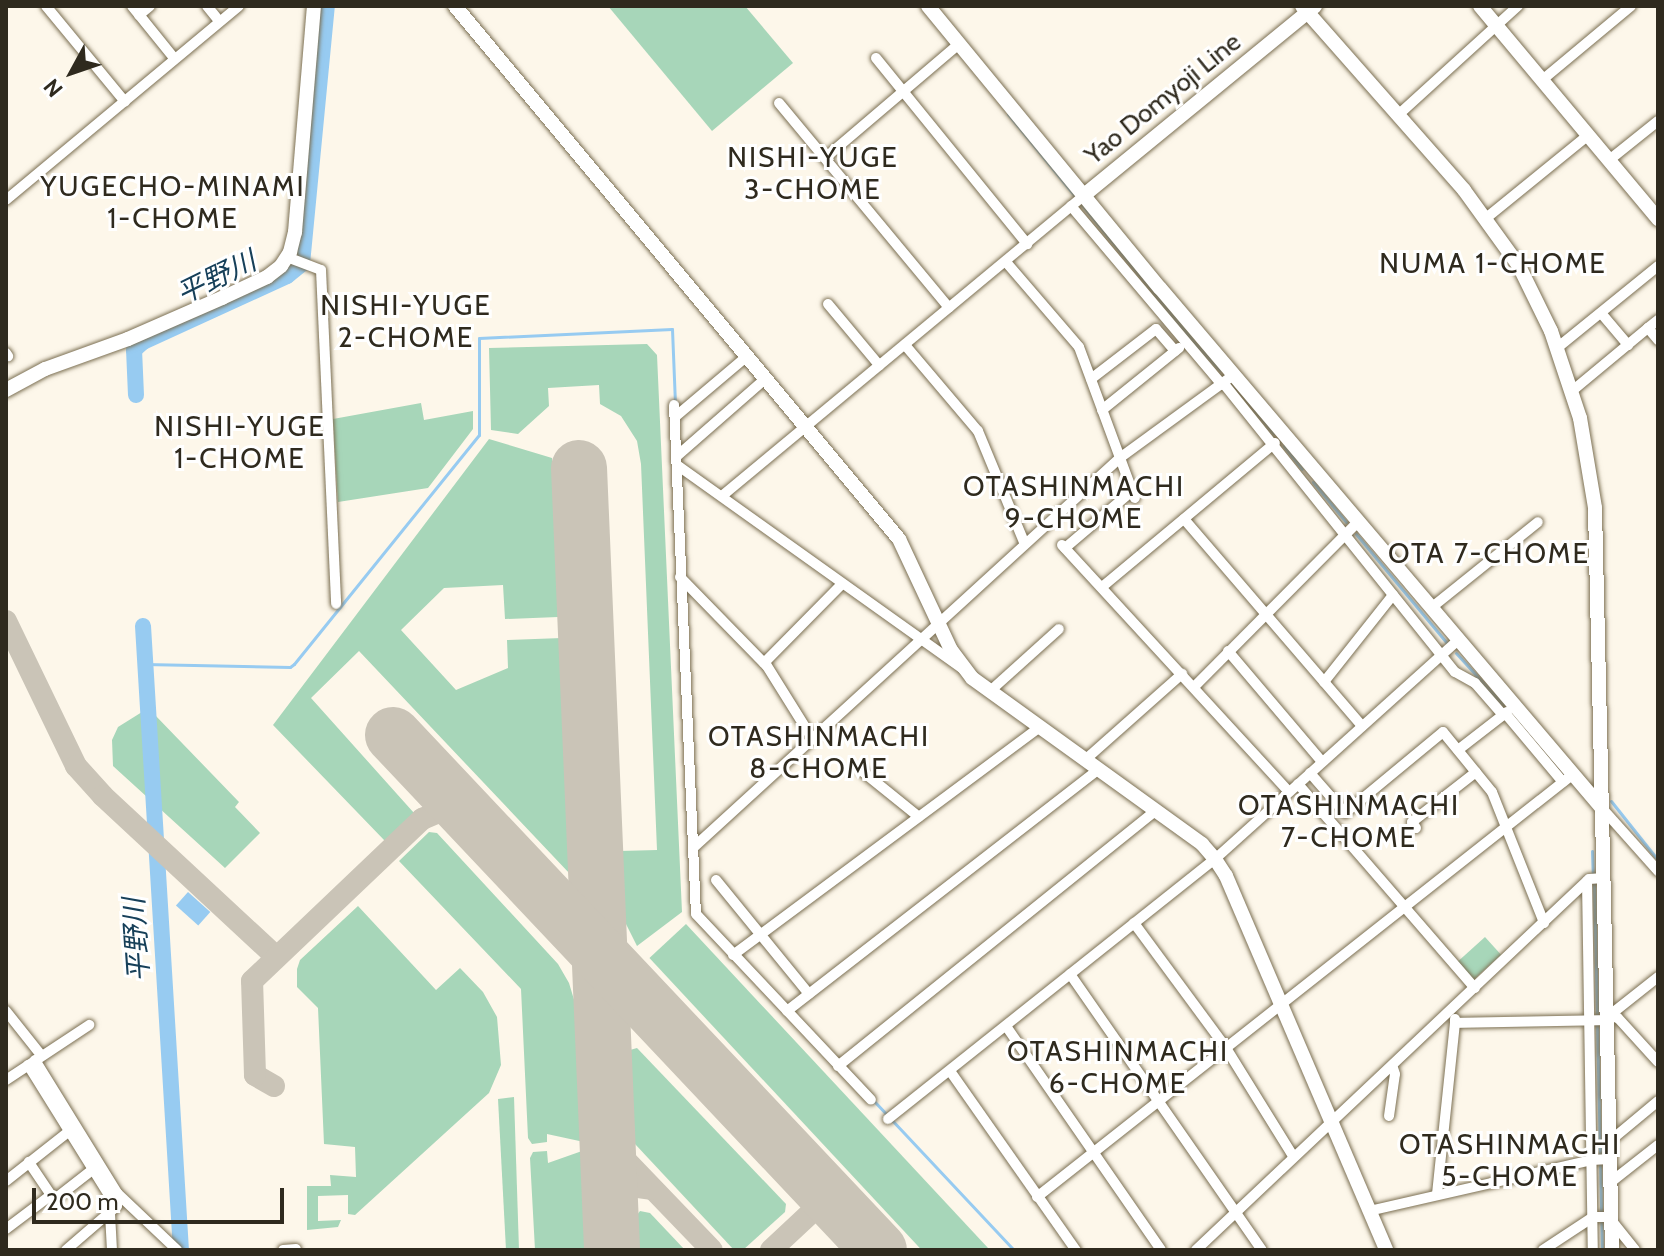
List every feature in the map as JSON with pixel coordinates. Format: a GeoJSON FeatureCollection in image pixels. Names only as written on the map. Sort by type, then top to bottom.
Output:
{"type":"FeatureCollection","features":[{"type":"Feature","properties":{"kind":"street"},"geometry":{"type":"LineString","coordinates":[[46,6],[125,102]]}},
{"type":"Feature","properties":{"kind":"street"},"geometry":{"type":"LineString","coordinates":[[150,6],[136,10],[174,58]]}},
{"type":"Feature","properties":{"kind":"street"},"geometry":{"type":"LineString","coordinates":[[207,6],[219,21]]}},
{"type":"Feature","properties":{"kind":"street"},"geometry":{"type":"LineString","coordinates":[[6,200],[239,6]]}},
{"type":"Feature","properties":{"kind":"street"},"geometry":{"type":"LineString","coordinates":[[297,261],[295,232],[314,6]]}},
{"type":"Feature","properties":{"kind":"street"},"geometry":{"type":"LineString","coordinates":[[455,6],[899,539],[938,623],[965,670]]}},
{"type":"Feature","properties":{"kind":"street","name":"Yao Domyoji Line"},"geometry":{"type":"LineString","coordinates":[[928,6],[955,48],[1083,196],[1308,8]]}},
{"type":"Feature","properties":{"kind":"street"},"geometry":{"type":"LineString","coordinates":[[1480,6],[1658,219]]}},
{"type":"Feature","properties":{"kind":"street"},"geometry":{"type":"LineString","coordinates":[[1397,116],[1518,6]]}},
{"type":"Feature","properties":{"kind":"street"},"geometry":{"type":"LineString","coordinates":[[1541,81],[1631,6]]}},
{"type":"Feature","properties":{"kind":"street"},"geometry":{"type":"LineString","coordinates":[[1308,8],[1485,219],[1519,266],[1557,348],[1572,391],[1595,508],[1601,807],[1595,879],[1603,1018],[1599,1044],[1601,1160],[1605,1218],[1612,1250]]}},
{"type":"Feature","properties":{"kind":"street"},"geometry":{"type":"LineString","coordinates":[[825,158],[955,48]]}},
{"type":"Feature","properties":{"kind":"street"},"geometry":{"type":"LineString","coordinates":[[876,58],[1027,244]]}},
{"type":"Feature","properties":{"kind":"street"},"geometry":{"type":"LineString","coordinates":[[779,103],[949,308]]}},
{"type":"Feature","properties":{"kind":"street"},"geometry":{"type":"LineString","coordinates":[[1608,161],[1658,121]]}},
{"type":"Feature","properties":{"kind":"street"},"geometry":{"type":"LineString","coordinates":[[1485,219],[1587,136]]}},
{"type":"Feature","properties":{"kind":"street"},"geometry":{"type":"LineString","coordinates":[[722,496],[1083,196],[1273,445],[1455,672],[1475,683],[1507,711],[1568,778],[1654,856],[1658,871]]}},
{"type":"Feature","properties":{"kind":"street"},"geometry":{"type":"LineString","coordinates":[[1071,206],[1186,342],[1285,435],[1458,640],[1507,711]]}},
{"type":"Feature","properties":{"kind":"street"},"geometry":{"type":"LineString","coordinates":[[6,390],[45,369],[128,339],[297,261],[321,270],[336,604]]}},
{"type":"Feature","properties":{"kind":"street"},"geometry":{"type":"LineString","coordinates":[[1006,262],[1079,347],[1134,494],[1063,546],[1194,687],[1294,788],[1475,988]]}},
{"type":"Feature","properties":{"kind":"street"},"geometry":{"type":"LineString","coordinates":[[1557,348],[1657,269]]}},
{"type":"Feature","properties":{"kind":"street"},"geometry":{"type":"LineString","coordinates":[[828,304],[879,365]]}},
{"type":"Feature","properties":{"kind":"street"},"geometry":{"type":"LineString","coordinates":[[1601,313],[1628,345]]}},
{"type":"Feature","properties":{"kind":"street"},"geometry":{"type":"LineString","coordinates":[[1572,391],[1658,320]]}},
{"type":"Feature","properties":{"kind":"street"},"geometry":{"type":"LineString","coordinates":[[1648,328],[1658,340]]}},
{"type":"Feature","properties":{"kind":"street"},"geometry":{"type":"LineString","coordinates":[[1091,379],[1156,329],[1175,351]]}},
{"type":"Feature","properties":{"kind":"street"},"geometry":{"type":"LineString","coordinates":[[1102,410],[1186,342]]}},
{"type":"Feature","properties":{"kind":"street"},"geometry":{"type":"LineString","coordinates":[[905,345],[978,431],[1024,542]]}},
{"type":"Feature","properties":{"kind":"street"},"geometry":{"type":"LineString","coordinates":[[675,417],[746,357]]}},
{"type":"Feature","properties":{"kind":"street"},"geometry":{"type":"LineString","coordinates":[[677,461],[765,379]]}},
{"type":"Feature","properties":{"kind":"street"},"geometry":{"type":"LineString","coordinates":[[694,847],[1024,542],[1121,457],[1227,381]]}},
{"type":"Feature","properties":{"kind":"street"},"geometry":{"type":"LineString","coordinates":[[674,405],[696,914],[871,1100]]}},
{"type":"Feature","properties":{"kind":"street"},"geometry":{"type":"LineString","coordinates":[[1102,587],[1285,435]]}},
{"type":"Feature","properties":{"kind":"street"},"geometry":{"type":"LineString","coordinates":[[677,461],[919,640],[965,670],[989,692],[1202,844],[1226,876],[1386,1250]]}},
{"type":"Feature","properties":{"kind":"street"},"geometry":{"type":"LineString","coordinates":[[1184,519],[1362,726]]}},
{"type":"Feature","properties":{"kind":"street"},"geometry":{"type":"LineString","coordinates":[[1194,687],[1358,522]]}},
{"type":"Feature","properties":{"kind":"street"},"geometry":{"type":"LineString","coordinates":[[1431,608],[1538,522]]}},
{"type":"Feature","properties":{"kind":"street"},"geometry":{"type":"LineString","coordinates":[[680,577],[764,663],[812,738]]}},
{"type":"Feature","properties":{"kind":"street"},"geometry":{"type":"LineString","coordinates":[[764,663],[842,584]]}},
{"type":"Feature","properties":{"kind":"street"},"geometry":{"type":"LineString","coordinates":[[1324,682],[1393,595]]}},
{"type":"Feature","properties":{"kind":"street"},"geometry":{"type":"LineString","coordinates":[[989,692],[1059,629]]}},
{"type":"Feature","properties":{"kind":"street"},"geometry":{"type":"LineString","coordinates":[[888,1119],[1215,859],[1458,640]]}},
{"type":"Feature","properties":{"kind":"street"},"geometry":{"type":"LineString","coordinates":[[1228,651],[1322,762]]}},
{"type":"Feature","properties":{"kind":"street"},"geometry":{"type":"LineString","coordinates":[[1085,760],[1182,674]]}},
{"type":"Feature","properties":{"kind":"street"},"geometry":{"type":"LineString","coordinates":[[1458,750],[1507,711]]}},
{"type":"Feature","properties":{"kind":"street"},"geometry":{"type":"LineString","coordinates":[[733,955],[1039,728]]}},
{"type":"Feature","properties":{"kind":"street"},"geometry":{"type":"LineString","coordinates":[[1310,773],[1345,813],[1443,732],[1492,792],[1544,923]]}},
{"type":"Feature","properties":{"kind":"street"},"geometry":{"type":"LineString","coordinates":[[787,1011],[1098,770]]}},
{"type":"Feature","properties":{"kind":"street"},"geometry":{"type":"LineString","coordinates":[[862,771],[919,817]]}},
{"type":"Feature","properties":{"kind":"street"},"geometry":{"type":"LineString","coordinates":[[1416,828],[1412,822],[1476,772]]}},
{"type":"Feature","properties":{"kind":"street"},"geometry":{"type":"LineString","coordinates":[[1037,1197],[1568,778]]}},
{"type":"Feature","properties":{"kind":"street"},"geometry":{"type":"LineString","coordinates":[[838,1066],[1156,810]]}},
{"type":"Feature","properties":{"kind":"street"},"geometry":{"type":"LineString","coordinates":[[1196,1250],[1293,1156],[1595,879]]}},
{"type":"Feature","properties":{"kind":"street"},"geometry":{"type":"LineString","coordinates":[[716,880],[809,994]]}},
{"type":"Feature","properties":{"kind":"street"},"geometry":{"type":"LineString","coordinates":[[1134,923],[1226,1048],[1293,1156]]}},
{"type":"Feature","properties":{"kind":"street"},"geometry":{"type":"LineString","coordinates":[[1070,974],[1262,1250]]}},
{"type":"Feature","properties":{"kind":"street"},"geometry":{"type":"LineString","coordinates":[[1603,1018],[1658,977]]}},
{"type":"Feature","properties":{"kind":"street"},"geometry":{"type":"LineString","coordinates":[[1437,1194],[1456,1006]]}},
{"type":"Feature","properties":{"kind":"street"},"geometry":{"type":"LineString","coordinates":[[6,1011],[109,1195],[112,1250]]}},
{"type":"Feature","properties":{"kind":"street"},"geometry":{"type":"LineString","coordinates":[[1455,1023],[1618,1018],[1658,1062]]}},
{"type":"Feature","properties":{"kind":"street"},"geometry":{"type":"LineString","coordinates":[[7,1079],[89,1025]]}},
{"type":"Feature","properties":{"kind":"street"},"geometry":{"type":"LineString","coordinates":[[1006,1026],[1161,1250]]}},
{"type":"Feature","properties":{"kind":"street"},"geometry":{"type":"LineString","coordinates":[[1389,1116],[1395,1074],[1392,1065]]}},
{"type":"Feature","properties":{"kind":"street"},"geometry":{"type":"LineString","coordinates":[[950,1071],[1076,1250]]}},
{"type":"Feature","properties":{"kind":"street"},"geometry":{"type":"LineString","coordinates":[[1600,1089],[1610,1141]]}},
{"type":"Feature","properties":{"kind":"street"},"geometry":{"type":"LineString","coordinates":[[1593,1250],[1605,1218],[1611,1182],[1601,1160],[1610,1141],[1658,1101]]}},
{"type":"Feature","properties":{"kind":"street"},"geometry":{"type":"LineString","coordinates":[[6,1181],[72,1128]]}},
{"type":"Feature","properties":{"kind":"street"},"geometry":{"type":"LineString","coordinates":[[1611,1182],[1658,1145]]}},
{"type":"Feature","properties":{"kind":"street"},"geometry":{"type":"LineString","coordinates":[[1369,1211],[1601,1160]]}},
{"type":"Feature","properties":{"kind":"street"},"geometry":{"type":"LineString","coordinates":[[29,1162],[55,1199],[96,1167]]}},
{"type":"Feature","properties":{"kind":"street"},"geometry":{"type":"LineString","coordinates":[[96,1167],[117,1193],[177,1250]]}},
{"type":"Feature","properties":{"kind":"street"},"geometry":{"type":"LineString","coordinates":[[66,1250],[117,1206],[117,1193]]}},
{"type":"Feature","properties":{"kind":"street"},"geometry":{"type":"LineString","coordinates":[[6,1229],[51,1195]]}},
{"type":"Feature","properties":{"kind":"street"},"geometry":{"type":"LineString","coordinates":[[1543,1250],[1605,1218]]}},
{"type":"Feature","properties":{"kind":"street"},"geometry":{"type":"LineString","coordinates":[[1605,1218],[1635,1250]]}},
{"type":"Feature","properties":{"kind":"street"},"geometry":{"type":"LineString","coordinates":[[283,1250],[296,1249]]}},
{"type":"Feature","properties":{"kind":"green space"},"geometry":{"type":"Polygon","coordinates":[[[608,6],[745,6],[793,63],[712,131],[608,6]]]}},
{"type":"Feature","properties":{"kind":"green space"},"geometry":{"type":"Polygon","coordinates":[[[647,344],[657,355],[682,912],[637,946],[623,918],[620,851],[657,850],[641,464],[637,441],[621,416],[600,404],[599,385],[548,388],[549,406],[518,434],[491,430],[489,348],[647,344]]]}},
{"type":"Feature","properties":{"kind":"green space"},"geometry":{"type":"Polygon","coordinates":[[[421,403],[424,420],[473,411],[473,429],[428,488],[338,502],[333,419],[421,403]]]}},
{"type":"Feature","properties":{"kind":"green space"},"geometry":{"type":"Polygon","coordinates":[[[489,439],[552,458],[558,617],[505,619],[503,585],[444,588],[401,630],[456,690],[508,668],[507,640],[562,638],[570,874],[359,651],[311,698],[414,813],[385,841],[273,725],[489,439]]]}},
{"type":"Feature","properties":{"kind":"green space"},"geometry":{"type":"Polygon","coordinates":[[[142,712],[154,714],[239,802],[235,807],[260,833],[225,868],[113,766],[112,740],[118,727],[142,712]]]}},
{"type":"Feature","properties":{"kind":"green space"},"geometry":{"type":"Polygon","coordinates":[[[429,832],[437,833],[558,964],[569,983],[575,1003],[584,1142],[547,1134],[547,1142],[532,1144],[528,1138],[521,989],[399,861],[429,832]]]}},
{"type":"Feature","properties":{"kind":"green space"},"geometry":{"type":"Polygon","coordinates":[[[358,906],[436,990],[460,968],[483,992],[497,1017],[501,1065],[489,1093],[355,1215],[348,1214],[348,1195],[318,1196],[318,1221],[341,1220],[338,1227],[307,1230],[307,1186],[331,1186],[330,1175],[356,1177],[355,1147],[324,1144],[318,1008],[297,987],[297,969],[300,960],[358,906]]]}},
{"type":"Feature","properties":{"kind":"green space"},"geometry":{"type":"Polygon","coordinates":[[[686,924],[990,1250],[922,1250],[649,958],[686,924]]]}},
{"type":"Feature","properties":{"kind":"green space"},"geometry":{"type":"Polygon","coordinates":[[[1485,937],[1501,955],[1473,980],[1457,962],[1485,937]]]}},
{"type":"Feature","properties":{"kind":"green space"},"geometry":{"type":"Polygon","coordinates":[[[637,1048],[786,1204],[785,1212],[743,1250],[734,1250],[635,1144],[630,1050],[637,1048]]]}},
{"type":"Feature","properties":{"kind":"green space"},"geometry":{"type":"Polygon","coordinates":[[[514,1097],[519,1250],[506,1250],[498,1099],[514,1097]]]}},
{"type":"Feature","properties":{"kind":"green space"},"geometry":{"type":"Polygon","coordinates":[[[547,1151],[548,1163],[582,1151],[588,1250],[535,1250],[530,1158],[533,1152],[547,1151]]]}},
{"type":"Feature","properties":{"kind":"green space"},"geometry":{"type":"Polygon","coordinates":[[[640,1211],[650,1213],[685,1250],[639,1250],[637,1215],[640,1211]]]}},
{"type":"Feature","properties":{"kind":"water"},"geometry":{"type":"Polygon","coordinates":[[[188,892],[210,912],[198,925],[176,905],[188,892]]]}},
{"type":"Feature","properties":{"kind":"waterway","name":"平野川"},"geometry":{"type":"LineString","coordinates":[[136,395],[134,350],[143,342],[287,276],[302,264],[327,6]]}},
{"type":"Feature","properties":{"kind":"waterway"},"geometry":{"type":"LineString","coordinates":[[1008,114],[1192,340],[1220,370]]}},
{"type":"Feature","properties":{"kind":"waterway"},"geometry":{"type":"LineString","coordinates":[[144,664],[290,667],[294,664],[479,435],[479,338],[672,329],[675,403]]}},
{"type":"Feature","properties":{"kind":"waterway"},"geometry":{"type":"LineString","coordinates":[[1234,385],[1273,433]]}},
{"type":"Feature","properties":{"kind":"waterway"},"geometry":{"type":"LineString","coordinates":[[1284,446],[1302,469]]}},
{"type":"Feature","properties":{"kind":"waterway"},"geometry":{"type":"LineString","coordinates":[[1313,482],[1346,522]]}},
{"type":"Feature","properties":{"kind":"waterway"},"geometry":{"type":"LineString","coordinates":[[1356,534],[1446,642]]}},
{"type":"Feature","properties":{"kind":"waterway","name":"平野川"},"geometry":{"type":"LineString","coordinates":[[143,626],[181,1250]]}},
{"type":"Feature","properties":{"kind":"waterway"},"geometry":{"type":"LineString","coordinates":[[1456,653],[1504,706]]}},
{"type":"Feature","properties":{"kind":"waterway"},"geometry":{"type":"LineString","coordinates":[[1611,801],[1658,860]]}},
{"type":"Feature","properties":{"kind":"waterway"},"geometry":{"type":"LineString","coordinates":[[1592,851],[1593,876]]}},
{"type":"Feature","properties":{"kind":"waterway"},"geometry":{"type":"LineString","coordinates":[[1594,883],[1597,1015]]}},
{"type":"Feature","properties":{"kind":"waterway"},"geometry":{"type":"LineString","coordinates":[[1597,1023],[1600,1155]]}},
{"type":"Feature","properties":{"kind":"waterway"},"geometry":{"type":"LineString","coordinates":[[874,1101],[1014,1250]]}},
{"type":"Feature","properties":{"kind":"waterway"},"geometry":{"type":"LineString","coordinates":[[1600,1162],[1602,1250]]}},
{"type":"Feature","properties":{"kind":"taxiway"},"geometry":{"type":"LineString","coordinates":[[6,621],[76,766],[103,796],[276,957]]}},
{"type":"Feature","properties":{"kind":"taxiway"},"geometry":{"type":"LineString","coordinates":[[274,1086],[255,1075],[252,981],[422,819],[443,810],[466,814]]}},
{"type":"Feature","properties":{"kind":"taxiway"},"geometry":{"type":"LineString","coordinates":[[607,1141],[712,1250]]}},
{"type":"Feature","properties":{"kind":"taxiway"},"geometry":{"type":"LineString","coordinates":[[610,1208],[631,1186],[653,1189]]}},
{"type":"Feature","properties":{"kind":"taxiway"},"geometry":{"type":"LineString","coordinates":[[771,1250],[829,1196]]}},
{"type":"Feature","properties":{"kind":"runway"},"geometry":{"type":"LineString","coordinates":[[579,468],[612,1250]]}},
{"type":"Feature","properties":{"kind":"runway"},"geometry":{"type":"LineString","coordinates":[[393,735],[879,1250]]}},
{"type":"Feature","properties":{"kind":"district","name":"NISHI-YUGE 3-CHOME"},"geometry":{"type":"Point","coordinates":[813,173]}},
{"type":"Feature","properties":{"kind":"district","name":"YUGECHO-MINAMI 1-CHOME"},"geometry":{"type":"Point","coordinates":[173,202]}},
{"type":"Feature","properties":{"kind":"district","name":"NUMA 1-CHOME"},"geometry":{"type":"Point","coordinates":[1493,263]}},
{"type":"Feature","properties":{"kind":"district","name":"NISHI-YUGE 2-CHOME"},"geometry":{"type":"Point","coordinates":[406,321]}},
{"type":"Feature","properties":{"kind":"district","name":"NISHI-YUGE 1-CHOME"},"geometry":{"type":"Point","coordinates":[240,442]}},
{"type":"Feature","properties":{"kind":"district","name":"OTASHINMACHI 9-CHOME"},"geometry":{"type":"Point","coordinates":[1074,502]}},
{"type":"Feature","properties":{"kind":"district","name":"OTA 7-CHOME"},"geometry":{"type":"Point","coordinates":[1489,553]}},
{"type":"Feature","properties":{"kind":"district","name":"OTASHINMACHI 8-CHOME"},"geometry":{"type":"Point","coordinates":[819,752]}},
{"type":"Feature","properties":{"kind":"district","name":"OTASHINMACHI 7-CHOME"},"geometry":{"type":"Point","coordinates":[1349,821]}},
{"type":"Feature","properties":{"kind":"district","name":"OTASHINMACHI 6-CHOME"},"geometry":{"type":"Point","coordinates":[1118,1067]}},
{"type":"Feature","properties":{"kind":"district","name":"OTASHINMACHI 5-CHOME"},"geometry":{"type":"Point","coordinates":[1510,1160]}}]}
